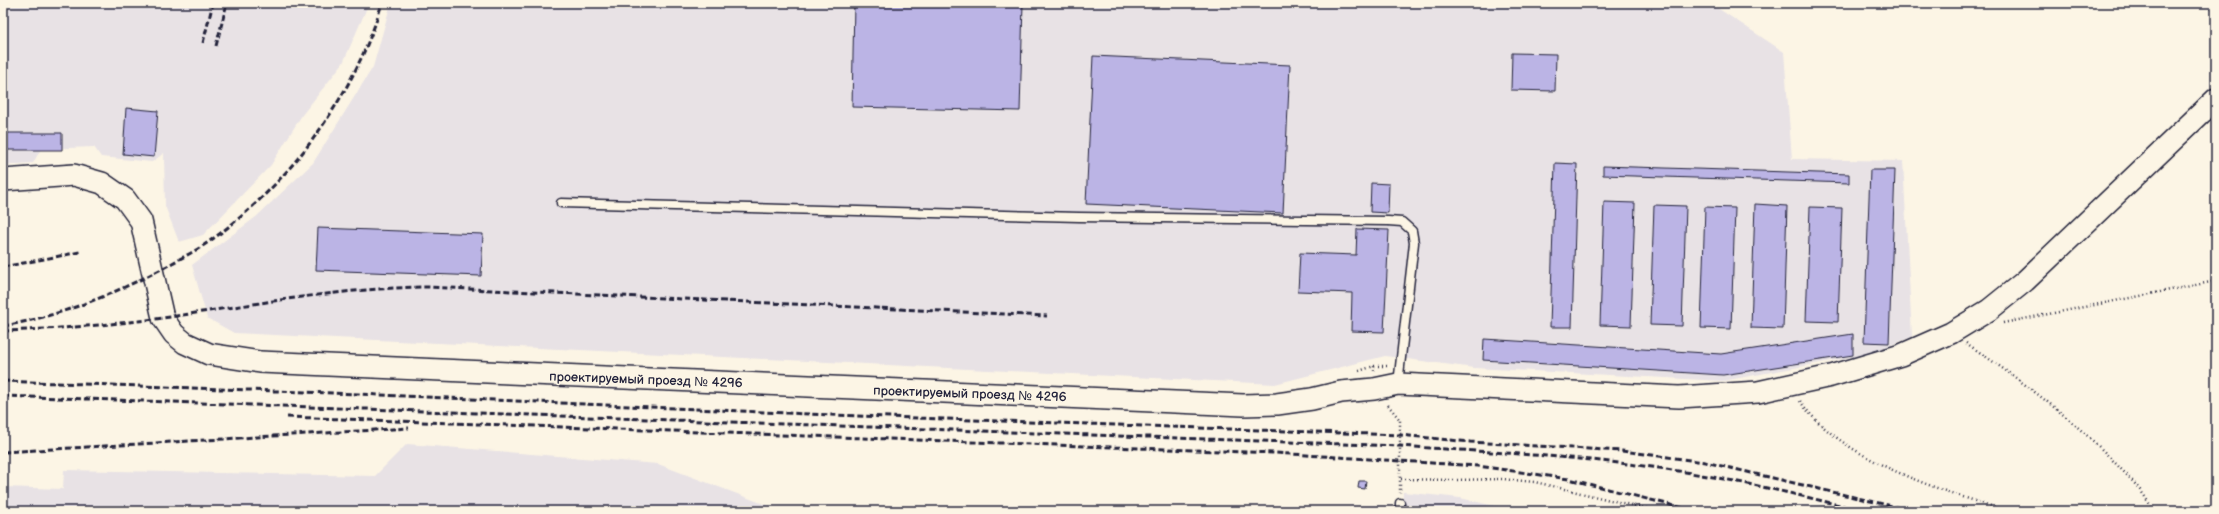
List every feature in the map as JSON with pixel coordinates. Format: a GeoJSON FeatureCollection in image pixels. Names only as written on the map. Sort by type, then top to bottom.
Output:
{"type":"FeatureCollection","features":[{"type":"Feature","properties":{"kind":"street","name":"проектируемый проезд № 4296"},"geometry":{"type":"LineString","coordinates":[[3,180],[74,175],[102,183],[120,195],[125,199],[141,221],[161,313],[174,334],[185,343],[209,354],[260,362],[1243,405],[1298,401],[1341,392],[1374,389],[1398,384],[1679,397],[1758,392],[1831,376],[1901,355],[1951,333],[1988,310],[2025,281],[2216,99]]}},
{"type":"Feature","properties":{"kind":"lane"},"geometry":{"type":"LineString","coordinates":[[561,203],[1079,217],[1388,220],[1402,222],[1412,231],[1414,243],[1398,384]]}},
{"type":"Feature","properties":{"kind":"path"},"geometry":{"type":"LineString","coordinates":[[1998,324],[2216,281]]}},
{"type":"Feature","properties":{"kind":"path"},"geometry":{"type":"LineString","coordinates":[[1951,333],[2036,391],[2094,440],[2126,475],[2150,504],[2153,511]]}},
{"type":"Feature","properties":{"kind":"path"},"geometry":{"type":"LineString","coordinates":[[1789,385],[1816,421],[1842,441],[1880,464],[1935,489],[2007,511]]}},
{"type":"Feature","properties":{"kind":"path"},"geometry":{"type":"LineString","coordinates":[[1390,408],[1400,420],[1400,507]]}},
{"type":"Feature","properties":{"kind":"path"},"geometry":{"type":"LineString","coordinates":[[1401,479],[1452,480],[1502,478],[1535,482],[1656,511]]}},
{"type":"Feature","properties":{"kind":"shaded area"},"geometry":{"type":"Polygon","coordinates":[[[3,3],[369,3],[343,63],[302,115],[271,165],[203,235],[179,242],[165,206],[164,153],[152,162],[101,157],[94,147],[41,149],[33,163],[3,165],[3,3]]]}},
{"type":"Feature","properties":{"kind":"shaded area"},"geometry":{"type":"Polygon","coordinates":[[[391,3],[1710,3],[1784,52],[1792,159],[1903,161],[1912,337],[1864,355],[1723,381],[1474,368],[1385,356],[1275,384],[234,333],[207,318],[192,265],[256,217],[313,163],[373,67],[391,3]]]}},
{"type":"Feature","properties":{"kind":"shaded area"},"geometry":{"type":"Polygon","coordinates":[[[407,444],[658,464],[782,511],[3,511],[3,487],[63,489],[64,470],[375,476],[407,444]]]}},
{"type":"Feature","properties":{"kind":"shaded area"},"geometry":{"type":"Polygon","coordinates":[[[1403,492],[1460,498],[1516,511],[1402,511],[1403,492]]]}},
{"type":"Feature","properties":{"kind":"building"},"geometry":{"type":"Polygon","coordinates":[[[854,3],[1023,3],[1020,111],[852,107],[854,3]]]}},
{"type":"Feature","properties":{"kind":"building"},"geometry":{"type":"Polygon","coordinates":[[[1512,53],[1556,54],[1555,91],[1511,90],[1512,53]]]}},
{"type":"Feature","properties":{"kind":"building"},"geometry":{"type":"Polygon","coordinates":[[[1093,56],[1290,65],[1283,213],[1086,204],[1093,56]]]}},
{"type":"Feature","properties":{"kind":"building"},"geometry":{"type":"Polygon","coordinates":[[[126,108],[158,111],[154,157],[123,154],[126,108]]]}},
{"type":"Feature","properties":{"kind":"building"},"geometry":{"type":"Polygon","coordinates":[[[3,133],[62,133],[62,150],[3,150],[3,133]]]}},
{"type":"Feature","properties":{"kind":"building"},"geometry":{"type":"Polygon","coordinates":[[[1555,163],[1577,164],[1572,327],[1550,327],[1555,163]]]}},
{"type":"Feature","properties":{"kind":"building"},"geometry":{"type":"Polygon","coordinates":[[[1603,166],[1849,174],[1849,183],[1603,175],[1603,166]]]}},
{"type":"Feature","properties":{"kind":"building"},"geometry":{"type":"Polygon","coordinates":[[[1870,170],[1895,170],[1889,343],[1864,342],[1870,170]]]}},
{"type":"Feature","properties":{"kind":"building"},"geometry":{"type":"Polygon","coordinates":[[[1371,183],[1389,184],[1388,213],[1370,212],[1371,183]]]}},
{"type":"Feature","properties":{"kind":"building"},"geometry":{"type":"Polygon","coordinates":[[[1604,202],[1635,203],[1631,326],[1600,325],[1604,202]]]}},
{"type":"Feature","properties":{"kind":"building"},"geometry":{"type":"Polygon","coordinates":[[[1755,204],[1787,206],[1783,329],[1751,328],[1755,204]]]}},
{"type":"Feature","properties":{"kind":"building"},"geometry":{"type":"Polygon","coordinates":[[[1654,205],[1686,206],[1682,326],[1650,325],[1654,205]]]}},
{"type":"Feature","properties":{"kind":"building"},"geometry":{"type":"Polygon","coordinates":[[[1705,207],[1735,208],[1731,329],[1701,328],[1705,207]]]}},
{"type":"Feature","properties":{"kind":"building"},"geometry":{"type":"Polygon","coordinates":[[[1810,207],[1842,208],[1838,322],[1806,321],[1810,207]]]}},
{"type":"Feature","properties":{"kind":"building"},"geometry":{"type":"Polygon","coordinates":[[[318,228],[483,234],[481,276],[316,270],[318,228]]]}},
{"type":"Feature","properties":{"kind":"building"},"geometry":{"type":"Polygon","coordinates":[[[1357,229],[1389,230],[1384,332],[1351,331],[1352,293],[1298,291],[1300,253],[1356,255],[1357,229]]]}},
{"type":"Feature","properties":{"kind":"building"},"geometry":{"type":"Polygon","coordinates":[[[1853,334],[1853,355],[1723,375],[1483,360],[1484,339],[1721,354],[1853,334]]]}},
{"type":"Feature","properties":{"kind":"building"},"geometry":{"type":"Polygon","coordinates":[[[1359,481],[1366,481],[1365,489],[1358,488],[1359,481]]]}},
{"type":"Feature","properties":{"kind":"railway"},"geometry":{"type":"LineString","coordinates":[[203,43],[213,3]]}},
{"type":"Feature","properties":{"kind":"railway"},"geometry":{"type":"LineString","coordinates":[[216,46],[227,3]]}},
{"type":"Feature","properties":{"kind":"railway"},"geometry":{"type":"LineString","coordinates":[[3,326],[25,322],[67,310],[128,286],[195,251],[234,222],[262,197],[289,169],[313,139],[335,107],[354,73],[370,38],[382,3]]}},
{"type":"Feature","properties":{"kind":"railway"},"geometry":{"type":"LineString","coordinates":[[3,267],[80,252]]}},
{"type":"Feature","properties":{"kind":"railway"},"geometry":{"type":"LineString","coordinates":[[3,331],[123,323],[361,290],[427,287],[1047,316]]}},
{"type":"Feature","properties":{"kind":"railway"},"geometry":{"type":"LineString","coordinates":[[3,381],[358,394],[831,415],[1400,435],[1470,442],[1622,451],[1705,462],[1913,511]]}},
{"type":"Feature","properties":{"kind":"railway"},"geometry":{"type":"LineString","coordinates":[[3,396],[1400,446],[1498,452],[1562,457],[1659,468],[1762,487],[1863,511]]}},
{"type":"Feature","properties":{"kind":"railway"},"geometry":{"type":"LineString","coordinates":[[287,417],[1275,453],[1478,466],[1569,479],[1694,511]]}},
{"type":"Feature","properties":{"kind":"railway"},"geometry":{"type":"LineString","coordinates":[[3,452],[409,428]]}}]}
